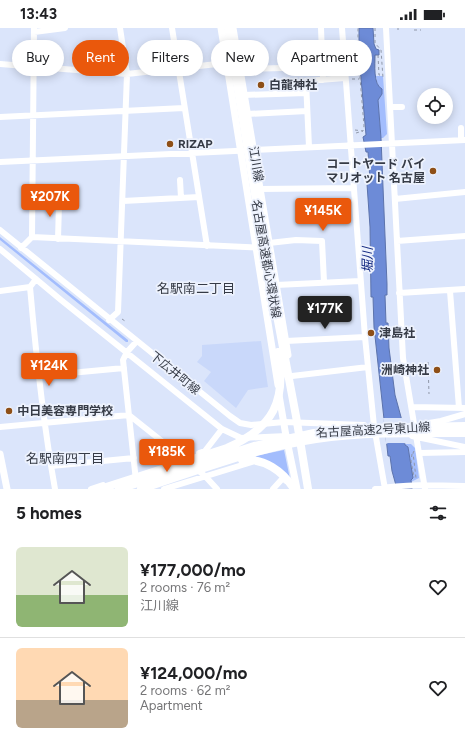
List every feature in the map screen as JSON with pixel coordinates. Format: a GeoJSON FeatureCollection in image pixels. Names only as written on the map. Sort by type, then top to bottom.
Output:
{"type":"FeatureCollection","features":[{"type":"Feature","properties":{"kind":"highway","name":"名古屋高速都心環状線"},"geometry":{"type":"LineString","coordinates":[[228,28],[261,231],[296,416],[308,489]]}},
{"type":"Feature","properties":{"kind":"highway"},"geometry":{"type":"LineString","coordinates":[[100,489],[227,448],[244,441],[260,429],[271,416],[278,399],[280,369],[260,253],[261,231]]}},
{"type":"Feature","properties":{"kind":"highway"},"geometry":{"type":"LineString","coordinates":[[465,422],[449,422],[437,430],[446,437],[465,437]]}},
{"type":"Feature","properties":{"kind":"highway","name":"名古屋高速2号東山線"},"geometry":{"type":"LineString","coordinates":[[437,430],[465,426]]}},
{"type":"Feature","properties":{"kind":"highway","name":"名古屋高速2号東山線"},"geometry":{"type":"LineString","coordinates":[[284,440],[314,433],[368,428],[437,430],[465,433]]}},
{"type":"Feature","properties":{"kind":"highway"},"geometry":{"type":"LineString","coordinates":[[119,489],[254,446],[284,440]]}},
{"type":"Feature","properties":{"kind":"highway"},"geometry":{"type":"LineString","coordinates":[[141,489],[257,452],[284,440]]}},
{"type":"Feature","properties":{"kind":"highway"},"geometry":{"type":"LineString","coordinates":[[156,489],[206,467],[232,460],[245,460],[257,461],[270,465],[282,474],[295,489]]}},
{"type":"Feature","properties":{"kind":"main road","name":"江川線"},"geometry":{"type":"LineString","coordinates":[[221,28],[223,40]]}},
{"type":"Feature","properties":{"kind":"main road","name":"江川線"},"geometry":{"type":"LineString","coordinates":[[233,28],[235,40]]}},
{"type":"Feature","properties":{"kind":"main road","name":"江川線"},"geometry":{"type":"LineString","coordinates":[[228,76],[284,422],[284,440],[295,489]]}},
{"type":"Feature","properties":{"kind":"main road","name":"江川線"},"geometry":{"type":"LineString","coordinates":[[241,76],[269,246],[312,489]]}},
{"type":"Feature","properties":{"kind":"main road"},"geometry":{"type":"LineString","coordinates":[[0,454],[7,489]]}},
{"type":"Feature","properties":{"kind":"street"},"geometry":{"type":"LineString","coordinates":[[34,30],[65,28]]}},
{"type":"Feature","properties":{"kind":"street"},"geometry":{"type":"LineString","coordinates":[[120,28],[122,40]]}},
{"type":"Feature","properties":{"kind":"street"},"geometry":{"type":"LineString","coordinates":[[172,28],[174,40]]}},
{"type":"Feature","properties":{"kind":"street"},"geometry":{"type":"LineString","coordinates":[[321,28],[321,40]]}},
{"type":"Feature","properties":{"kind":"street"},"geometry":{"type":"LineString","coordinates":[[340,28],[347,79],[360,281],[374,426],[387,488]]}},
{"type":"Feature","properties":{"kind":"street"},"geometry":{"type":"LineString","coordinates":[[386,28],[404,365],[420,452],[422,484]]}},
{"type":"Feature","properties":{"kind":"street"},"geometry":{"type":"LineString","coordinates":[[0,64],[12,65]]}},
{"type":"Feature","properties":{"kind":"street"},"geometry":{"type":"LineString","coordinates":[[21,248],[32,237],[34,76]]}},
{"type":"Feature","properties":{"kind":"street"},"geometry":{"type":"LineString","coordinates":[[109,320],[118,312],[127,76]]}},
{"type":"Feature","properties":{"kind":"street"},"geometry":{"type":"LineString","coordinates":[[180,76],[207,246]]}},
{"type":"Feature","properties":{"kind":"street"},"geometry":{"type":"LineString","coordinates":[[323,76],[323,80]]}},
{"type":"Feature","properties":{"kind":"street"},"geometry":{"type":"LineString","coordinates":[[310,147],[306,81],[347,79]]}},
{"type":"Feature","properties":{"kind":"street"},"geometry":{"type":"LineString","coordinates":[[244,95],[306,93]]}},
{"type":"Feature","properties":{"kind":"street"},"geometry":{"type":"LineString","coordinates":[[390,107],[402,107]]}},
{"type":"Feature","properties":{"kind":"street"},"geometry":{"type":"LineString","coordinates":[[0,117],[184,108]]}},
{"type":"Feature","properties":{"kind":"street"},"geometry":{"type":"LineString","coordinates":[[247,114],[307,111]]}},
{"type":"Feature","properties":{"kind":"street"},"geometry":{"type":"LineString","coordinates":[[0,162],[463,140],[461,128]]}},
{"type":"Feature","properties":{"kind":"street"},"geometry":{"type":"LineString","coordinates":[[180,180],[181,198]]}},
{"type":"Feature","properties":{"kind":"street"},"geometry":{"type":"LineString","coordinates":[[260,189],[354,188]]}},
{"type":"Feature","properties":{"kind":"street"},"geometry":{"type":"LineString","coordinates":[[394,198],[465,192]]}},
{"type":"Feature","properties":{"kind":"street"},"geometry":{"type":"LineString","coordinates":[[123,201],[199,197]]}},
{"type":"Feature","properties":{"kind":"street"},"geometry":{"type":"LineString","coordinates":[[33,205],[59,204],[58,239]]}},
{"type":"Feature","properties":{"kind":"street","name":"下広井町線"},"geometry":{"type":"LineString","coordinates":[[0,230],[136,342],[240,423],[251,425],[284,422],[374,426],[415,425],[441,421],[465,414]]}},
{"type":"Feature","properties":{"kind":"street"},"geometry":{"type":"LineString","coordinates":[[397,241],[465,236]]}},
{"type":"Feature","properties":{"kind":"street"},"geometry":{"type":"LineString","coordinates":[[32,237],[256,248],[296,240],[322,241],[324,282]]}},
{"type":"Feature","properties":{"kind":"street","name":"下広井町線"},"geometry":{"type":"LineString","coordinates":[[0,249],[222,429],[241,438],[284,440],[303,437],[417,436],[465,446]]}},
{"type":"Feature","properties":{"kind":"street"},"geometry":{"type":"LineString","coordinates":[[36,279],[30,287],[38,376],[55,489]]}},
{"type":"Feature","properties":{"kind":"street"},"geometry":{"type":"LineString","coordinates":[[276,284],[360,281]]}},
{"type":"Feature","properties":{"kind":"street"},"geometry":{"type":"LineString","coordinates":[[0,291],[30,287]]}},
{"type":"Feature","properties":{"kind":"street"},"geometry":{"type":"LineString","coordinates":[[400,293],[465,289]]}},
{"type":"Feature","properties":{"kind":"street"},"geometry":{"type":"LineString","coordinates":[[412,407],[462,408],[450,291]]}},
{"type":"Feature","properties":{"kind":"street"},"geometry":{"type":"LineString","coordinates":[[286,341],[365,337]]}},
{"type":"Feature","properties":{"kind":"street"},"geometry":{"type":"LineString","coordinates":[[136,342],[127,352],[123,360],[137,489]]}},
{"type":"Feature","properties":{"kind":"street"},"geometry":{"type":"LineString","coordinates":[[292,376],[368,366]]}},
{"type":"Feature","properties":{"kind":"street"},"geometry":{"type":"LineString","coordinates":[[38,376],[124,368]]}},
{"type":"Feature","properties":{"kind":"street"},"geometry":{"type":"LineString","coordinates":[[0,427],[129,415],[205,476],[217,489]]}},
{"type":"Feature","properties":{"kind":"street"},"geometry":{"type":"LineString","coordinates":[[91,489],[205,451],[222,429]]}},
{"type":"Feature","properties":{"kind":"street"},"geometry":{"type":"LineString","coordinates":[[205,476],[241,438]]}},
{"type":"Feature","properties":{"kind":"street"},"geometry":{"type":"LineString","coordinates":[[234,445],[258,460],[295,489]]}},
{"type":"Feature","properties":{"kind":"street"},"geometry":{"type":"LineString","coordinates":[[420,452],[465,452]]}},
{"type":"Feature","properties":{"kind":"street"},"geometry":{"type":"LineString","coordinates":[[51,466],[134,458]]}},
{"type":"Feature","properties":{"kind":"street"},"geometry":{"type":"LineString","coordinates":[[164,489],[258,460]]}},
{"type":"Feature","properties":{"kind":"street"},"geometry":{"type":"LineString","coordinates":[[273,489],[282,478]]}},
{"type":"Feature","properties":{"kind":"street"},"geometry":{"type":"LineString","coordinates":[[375,489],[422,484],[465,486]]}},
{"type":"Feature","properties":{"kind":"path"},"geometry":{"type":"LineString","coordinates":[[358,28],[364,126],[363,131]]}},
{"type":"Feature","properties":{"kind":"path"},"geometry":{"type":"LineString","coordinates":[[375,28],[375,43],[381,50],[382,75],[384,80]]}},
{"type":"Feature","properties":{"kind":"path"},"geometry":{"type":"LineString","coordinates":[[414,30],[420,30]]}},
{"type":"Feature","properties":{"kind":"path"},"geometry":{"type":"LineString","coordinates":[[378,55],[379,75],[382,75]]}},
{"type":"Feature","properties":{"kind":"path"},"geometry":{"type":"LineString","coordinates":[[347,79],[360,79]]}},
{"type":"Feature","properties":{"kind":"path"},"geometry":{"type":"LineString","coordinates":[[353,130],[363,131]]}},
{"type":"Feature","properties":{"kind":"path"},"geometry":{"type":"LineString","coordinates":[[354,134],[363,131]]}},
{"type":"Feature","properties":{"kind":"path"},"geometry":{"type":"LineString","coordinates":[[52,193],[52,201]]}},
{"type":"Feature","properties":{"kind":"path"},"geometry":{"type":"LineString","coordinates":[[122,319],[125,322],[122,328]]}},
{"type":"Feature","properties":{"kind":"path"},"geometry":{"type":"LineString","coordinates":[[428,362],[429,394]]}},
{"type":"Feature","properties":{"kind":"path"},"geometry":{"type":"LineString","coordinates":[[413,453],[416,477],[422,484]]}},
{"type":"Feature","properties":{"kind":"shaded area"},"geometry":{"type":"Polygon","coordinates":[[[359,28],[373,28],[374,44],[376,49],[379,50],[379,55],[375,55],[375,69],[377,83],[382,89],[382,94],[378,100],[387,284],[387,295],[385,295],[386,323],[388,323],[389,348],[395,395],[401,417],[405,445],[408,447],[413,478],[411,480],[412,489],[397,489],[390,456],[388,456],[374,327],[373,297],[371,297],[370,227],[367,184],[370,180],[368,152],[366,152],[363,137],[366,135],[361,76],[372,76],[372,40],[359,40],[359,28]]]}},
{"type":"Feature","properties":{"kind":"shaded area"},"geometry":{"type":"Polygon","coordinates":[[[376,76],[383,76],[387,134],[383,138],[381,138],[378,100],[379,91],[376,76]]]}},
{"type":"Feature","properties":{"kind":"shaded area"},"geometry":{"type":"Polygon","coordinates":[[[0,237],[128,340],[128,342],[126,342],[0,240],[0,237]]]}},
{"type":"Feature","properties":{"kind":"shaded area"},"geometry":{"type":"Polygon","coordinates":[[[261,341],[268,387],[248,390],[236,408],[204,381],[211,372],[197,362],[202,356],[202,345],[261,341]]]}},
{"type":"Feature","properties":{"kind":"shaded area"},"geometry":{"type":"Polygon","coordinates":[[[405,443],[411,444],[415,448],[419,478],[411,482],[413,478],[408,447],[405,443]]]}},
{"type":"Feature","properties":{"kind":"shaded area"},"geometry":{"type":"Polygon","coordinates":[[[284,450],[290,479],[255,456],[284,450]]]}},
{"type":"Feature","properties":{"kind":"pier"},"geometry":{"type":"Polygon","coordinates":[[[402,416],[407,444],[386,444],[383,418],[402,418],[402,416]]]}},
{"type":"Feature","properties":{"kind":"place","name":"白龍神社"},"geometry":{"type":"Point","coordinates":[261,85]}},
{"type":"Feature","properties":{"kind":"place","name":"RIZAP"},"geometry":{"type":"Point","coordinates":[170,144]}},
{"type":"Feature","properties":{"kind":"place","name":"コートヤード バイ マリオット 名古屋"},"geometry":{"type":"Point","coordinates":[433,171]}},
{"type":"Feature","properties":{"kind":"place","name":"津島社"},"geometry":{"type":"Point","coordinates":[371,333]}},
{"type":"Feature","properties":{"kind":"place","name":"洲崎神社"},"geometry":{"type":"Point","coordinates":[437,370]}},
{"type":"Feature","properties":{"kind":"place","name":"中日美容専門学校"},"geometry":{"type":"Point","coordinates":[9,411]}},
{"type":"Feature","properties":{"kind":"district","name":"名駅南二丁目"},"geometry":{"type":"Point","coordinates":[196,288]}},
{"type":"Feature","properties":{"kind":"district","name":"名駅南四丁目"},"geometry":{"type":"Point","coordinates":[65,458]}},
{"type":"Feature","properties":{"kind":"water label","name":"堀川"},"geometry":{"type":"Point","coordinates":[367,260]}}]}
